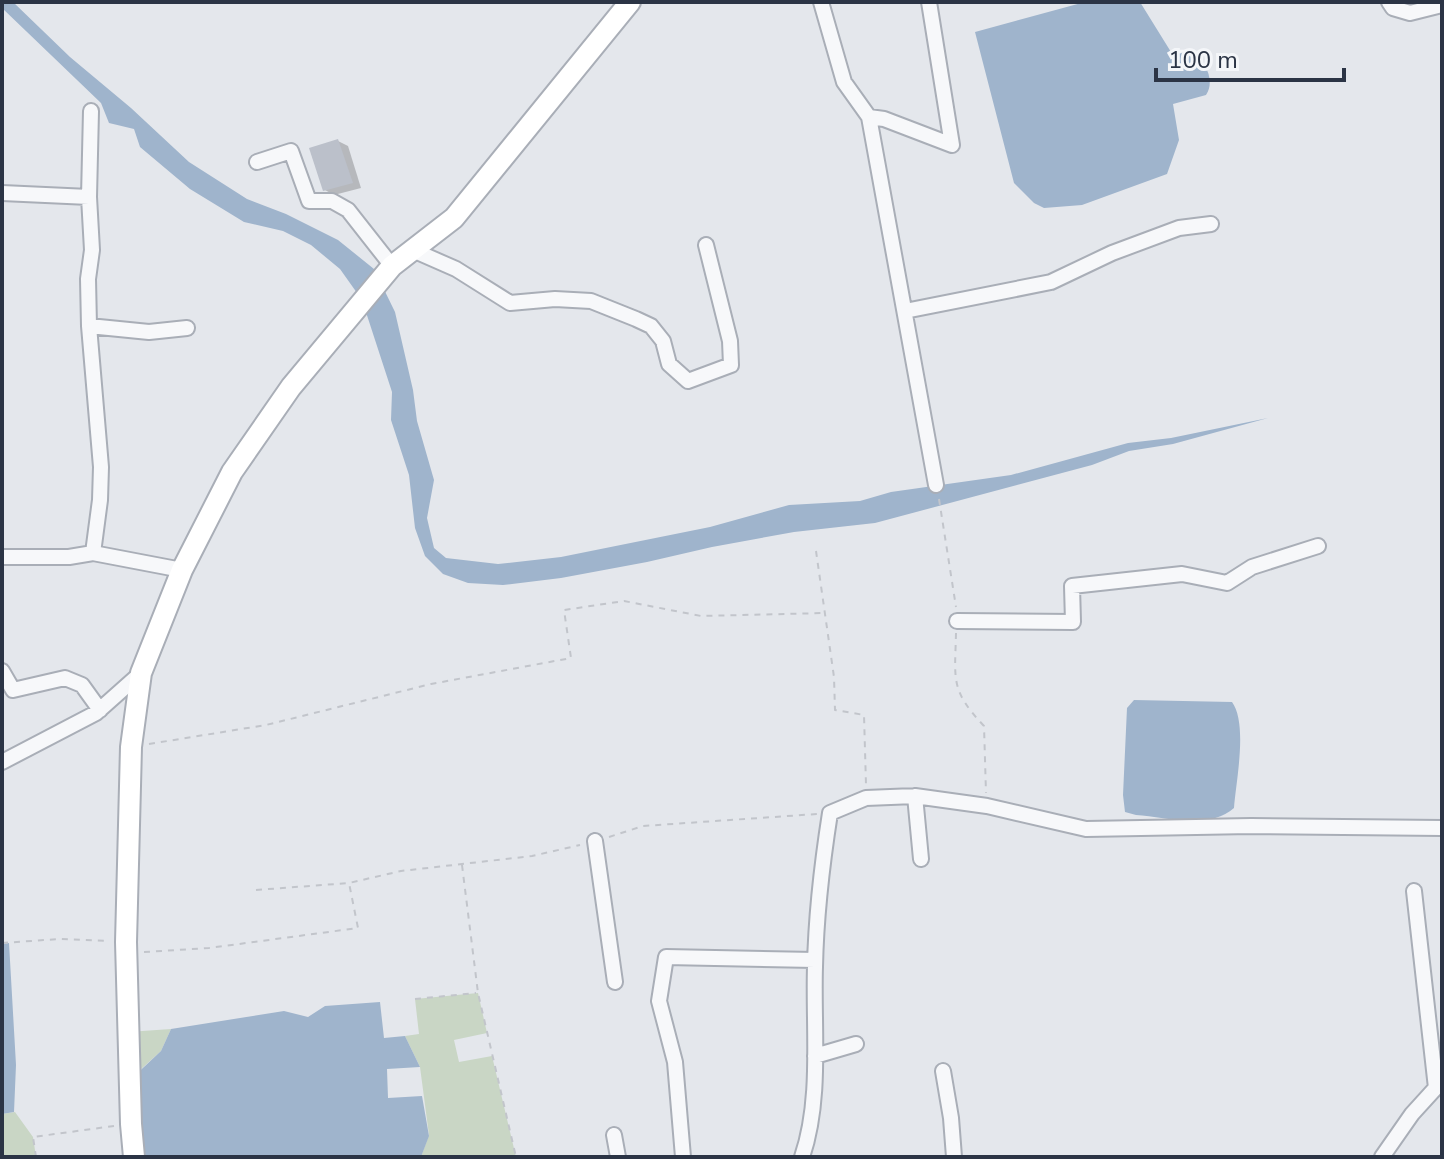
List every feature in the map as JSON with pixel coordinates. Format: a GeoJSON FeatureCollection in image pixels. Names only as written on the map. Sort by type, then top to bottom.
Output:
{"type":"FeatureCollection","features":[{"type":"Feature","properties":{"kind":"street"},"geometry":{"type":"LineString","coordinates":[[134,1157],[127,948],[131,747],[141,673],[182,570],[232,472],[291,387],[392,266],[454,218],[630,2]]}},
{"type":"Feature","properties":{"kind":"street"},"geometry":{"type":"LineString","coordinates":[[821,2],[844,82],[869,117],[936,485]]}},
{"type":"Feature","properties":{"kind":"street"},"geometry":{"type":"LineString","coordinates":[[869,117],[884,119],[952,145],[929,2]]}},
{"type":"Feature","properties":{"kind":"street"},"geometry":{"type":"LineString","coordinates":[[1389,2],[1393,8],[1410,13],[1442,5]]}},
{"type":"Feature","properties":{"kind":"street"},"geometry":{"type":"LineString","coordinates":[[91,111],[89,326],[101,467],[93,553]]}},
{"type":"Feature","properties":{"kind":"street"},"geometry":{"type":"LineString","coordinates":[[257,162],[291,151],[309,201],[332,201],[348,210],[392,266]]}},
{"type":"Feature","properties":{"kind":"street"},"geometry":{"type":"LineString","coordinates":[[2,193],[89,197]]}},
{"type":"Feature","properties":{"kind":"street"},"geometry":{"type":"LineString","coordinates":[[905,311],[1051,282],[1112,253],[1179,228],[1211,224]]}},
{"type":"Feature","properties":{"kind":"street"},"geometry":{"type":"LineString","coordinates":[[415,251],[456,269],[510,303],[555,299],[591,301],[651,326],[663,341],[669,364],[688,381],[731,365],[730,341],[706,245]]}},
{"type":"Feature","properties":{"kind":"street"},"geometry":{"type":"LineString","coordinates":[[89,326],[149,332],[187,328]]}},
{"type":"Feature","properties":{"kind":"street"},"geometry":{"type":"LineString","coordinates":[[957,621],[1073,622],[1072,586],[1182,574],[1227,583],[1252,567],[1318,546]]}},
{"type":"Feature","properties":{"kind":"street"},"geometry":{"type":"LineString","coordinates":[[2,557],[69,557],[93,553],[182,570]]}},
{"type":"Feature","properties":{"kind":"street"},"geometry":{"type":"LineString","coordinates":[[2,671],[13,690],[65,678],[82,685],[100,710]]}},
{"type":"Feature","properties":{"kind":"street"},"geometry":{"type":"LineString","coordinates":[[2,762],[100,710],[141,673]]}},
{"type":"Feature","properties":{"kind":"street"},"geometry":{"type":"LineString","coordinates":[[915,796],[921,859]]}},
{"type":"Feature","properties":{"kind":"street"},"geometry":{"type":"LineString","coordinates":[[802,1157],[808,1138],[815,1056],[815,960],[830,813],[866,798],[915,796],[987,806],[1086,829],[1236,826],[1442,828]]}},
{"type":"Feature","properties":{"kind":"street"},"geometry":{"type":"LineString","coordinates":[[595,841],[615,982]]}},
{"type":"Feature","properties":{"kind":"street"},"geometry":{"type":"LineString","coordinates":[[1382,1157],[1412,1114],[1439,1084],[1414,891]]}},
{"type":"Feature","properties":{"kind":"street"},"geometry":{"type":"LineString","coordinates":[[683,1157],[675,1062],[659,1001],[666,957],[815,960]]}},
{"type":"Feature","properties":{"kind":"street"},"geometry":{"type":"LineString","coordinates":[[815,1056],[856,1044]]}},
{"type":"Feature","properties":{"kind":"street"},"geometry":{"type":"LineString","coordinates":[[943,1071],[954,1157]]}},
{"type":"Feature","properties":{"kind":"street"},"geometry":{"type":"LineString","coordinates":[[614,1135],[618,1157]]}},
{"type":"Feature","properties":{"kind":"path"},"geometry":{"type":"LineString","coordinates":[[816,551],[835,710],[864,715],[866,798]]}},
{"type":"Feature","properties":{"kind":"path"},"geometry":{"type":"LineString","coordinates":[[131,747],[266,725],[431,684],[571,658],[564,610],[624,601],[701,616],[825,613]]}},
{"type":"Feature","properties":{"kind":"path"},"geometry":{"type":"LineString","coordinates":[[984,726],[987,806]]}},
{"type":"Feature","properties":{"kind":"path"},"geometry":{"type":"LineString","coordinates":[[256,890],[349,883],[401,871],[532,856],[643,826],[830,813]]}},
{"type":"Feature","properties":{"kind":"path"},"geometry":{"type":"LineString","coordinates":[[462,865],[478,993],[516,1157]]}},
{"type":"Feature","properties":{"kind":"path"},"geometry":{"type":"LineString","coordinates":[[2,943],[60,939],[127,948],[209,948],[358,928],[349,883]]}},
{"type":"Feature","properties":{"kind":"path"},"geometry":{"type":"LineString","coordinates":[[415,999],[478,993]]}},
{"type":"Feature","properties":{"kind":"path"},"geometry":{"type":"LineString","coordinates":[[36,1157],[33,1137],[131,1124]]}},
{"type":"Feature","properties":{"kind":"green space"},"geometry":{"type":"Polygon","coordinates":[[[478,993],[487,1033],[454,1040],[459,1062],[492,1056],[516,1157],[421,1157],[429,1135],[420,1067],[405,1036],[419,1034],[415,999],[478,993]]]}},
{"type":"Feature","properties":{"kind":"green space"},"geometry":{"type":"Polygon","coordinates":[[[171,1029],[161,1051],[129,1080],[128,1032],[171,1029]]]}},
{"type":"Feature","properties":{"kind":"green space"},"geometry":{"type":"Polygon","coordinates":[[[15,1112],[33,1137],[36,1157],[2,1157],[2,1114],[15,1112]]]}},
{"type":"Feature","properties":{"kind":"water"},"geometry":{"type":"Polygon","coordinates":[[[2,2],[13,2],[189,162],[247,199],[338,240],[374,269],[395,312],[417,421],[434,480],[427,518],[434,548],[446,558],[498,564],[561,557],[710,527],[789,505],[860,501],[891,492],[1011,475],[1128,443],[1171,438],[1268,418],[1173,444],[1129,451],[1092,465],[875,523],[794,532],[561,578],[503,585],[468,583],[443,574],[425,556],[415,528],[409,475],[391,420],[392,392],[362,300],[340,269],[311,245],[283,231],[244,222],[190,189],[140,147],[134,129],[109,123],[101,103],[2,8],[2,2]]]}},
{"type":"Feature","properties":{"kind":"water"},"geometry":{"type":"Polygon","coordinates":[[[1085,2],[1140,2],[1171,52],[1192,54],[1202,62],[1209,78],[1209,90],[1206,95],[1173,104],[1179,140],[1167,174],[1082,205],[1044,208],[1034,203],[1014,183],[975,32],[1085,2]]]}},
{"type":"Feature","properties":{"kind":"water"},"geometry":{"type":"Polygon","coordinates":[[[1134,700],[1232,702],[1237,712],[1240,738],[1234,808],[1213,819],[1200,820],[1125,812],[1127,708],[1134,700]]]}},
{"type":"Feature","properties":{"kind":"water"},"geometry":{"type":"Polygon","coordinates":[[[9,943],[16,1065],[14,1112],[2,1114],[2,944],[9,943]]]}},
{"type":"Feature","properties":{"kind":"water"},"geometry":{"type":"Polygon","coordinates":[[[380,1002],[384,1038],[405,1036],[420,1067],[387,1069],[388,1098],[422,1096],[429,1136],[421,1157],[135,1157],[129,1081],[161,1051],[171,1029],[284,1011],[308,1017],[325,1006],[380,1002]]]}},
{"type":"Feature","properties":{"kind":"building"},"geometry":{"type":"Polygon","coordinates":[[[338,139],[353,183],[323,191],[309,148],[338,139]]]}}]}
